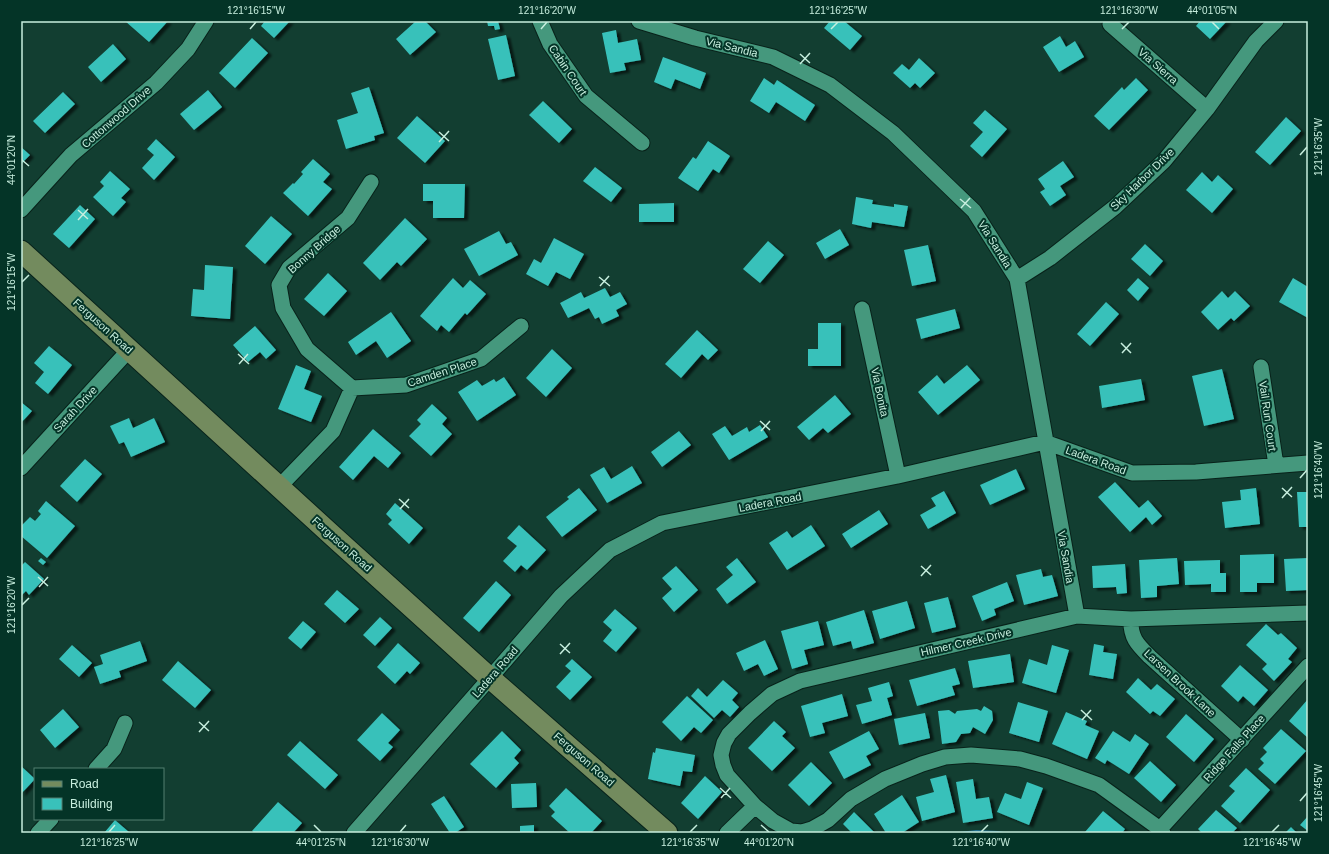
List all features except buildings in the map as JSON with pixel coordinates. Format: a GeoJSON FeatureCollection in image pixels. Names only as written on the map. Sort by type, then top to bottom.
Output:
{"type":"FeatureCollection","features":[{"type":"Feature","properties":{"kind":"street","name":"Cottonwood Drive"},"geometry":{"type":"LineString","coordinates":[[21,210],[71,155],[126,109],[161,77],[188,49],[206,21]]}},
{"type":"Feature","properties":{"kind":"street","name":"Cabin Court"},"geometry":{"type":"LineString","coordinates":[[540,21],[550,44],[586,96],[642,143]]}},
{"type":"Feature","properties":{"kind":"street","name":"Via Sandia"},"geometry":{"type":"LineString","coordinates":[[639,21],[695,38],[773,57],[830,84],[893,133],[974,211],[1017,279],[1077,616]]}},
{"type":"Feature","properties":{"kind":"street","name":"Sky Harbor Drive"},"geometry":{"type":"LineString","coordinates":[[1017,279],[1050,258],[1115,207],[1164,161],[1207,109],[1256,41],[1276,21]]}},
{"type":"Feature","properties":{"kind":"street","name":"Via Sierra"},"geometry":{"type":"LineString","coordinates":[[1110,24],[1207,109]]}},
{"type":"Feature","properties":{"kind":"street","name":"Bonny Bridge"},"geometry":{"type":"LineString","coordinates":[[352,388],[307,349],[283,308],[279,285],[289,268],[348,218],[371,182]]}},
{"type":"Feature","properties":{"kind":"street","name":"Ferguson Road"},"geometry":{"type":"LineString","coordinates":[[21,251],[490,678],[667,833]]}},
{"type":"Feature","properties":{"kind":"street","name":"Via Bonita"},"geometry":{"type":"LineString","coordinates":[[862,309],[898,476]]}},
{"type":"Feature","properties":{"kind":"street","name":"Camden Place"},"geometry":{"type":"LineString","coordinates":[[352,388],[406,385],[481,359],[521,326]]}},
{"type":"Feature","properties":{"kind":"street","name":"Sarah Drive"},"geometry":{"type":"LineString","coordinates":[[21,468],[129,350]]}},
{"type":"Feature","properties":{"kind":"street","name":"Vail Run Court"},"geometry":{"type":"LineString","coordinates":[[1261,367],[1276,465]]}},
{"type":"Feature","properties":{"kind":"street"},"geometry":{"type":"LineString","coordinates":[[279,487],[333,431],[352,388]]}},
{"type":"Feature","properties":{"kind":"street","name":"Ladera Road"},"geometry":{"type":"LineString","coordinates":[[354,833],[561,596],[610,550],[662,523],[898,476],[1045,442],[1132,473],[1196,472],[1308,463]]}},
{"type":"Feature","properties":{"kind":"street","name":"Hilmer Creek Drive"},"geometry":{"type":"LineString","coordinates":[[1162,831],[1099,785],[1046,766],[1020,759],[977,755],[945,757],[922,764],[885,779],[851,799],[828,820],[812,829],[802,832],[791,830],[773,821],[755,806],[727,775],[721,755],[724,743],[732,730],[772,694],[800,681],[1077,616],[1131,619],[1308,613]]}},
{"type":"Feature","properties":{"kind":"street","name":"Larsen Brook Lane"},"geometry":{"type":"LineString","coordinates":[[1131,619],[1130,627],[1137,644],[1242,740]]}},
{"type":"Feature","properties":{"kind":"street","name":"Ridge Falls Place"},"geometry":{"type":"LineString","coordinates":[[1162,831],[1308,666]]}},
{"type":"Feature","properties":{"kind":"street"},"geometry":{"type":"LineString","coordinates":[[97,768],[114,749],[125,723]]}},
{"type":"Feature","properties":{"kind":"street"},"geometry":{"type":"LineString","coordinates":[[727,833],[755,806]]}},
{"type":"Feature","properties":{"kind":"street"},"geometry":{"type":"LineString","coordinates":[[38,833],[49,820]]}},
{"type":"Feature","properties":{"kind":"water"},"geometry":{"type":"Polygon","coordinates":[[[976,830],[998,831],[1010,833],[952,833],[976,830]]]}}]}
